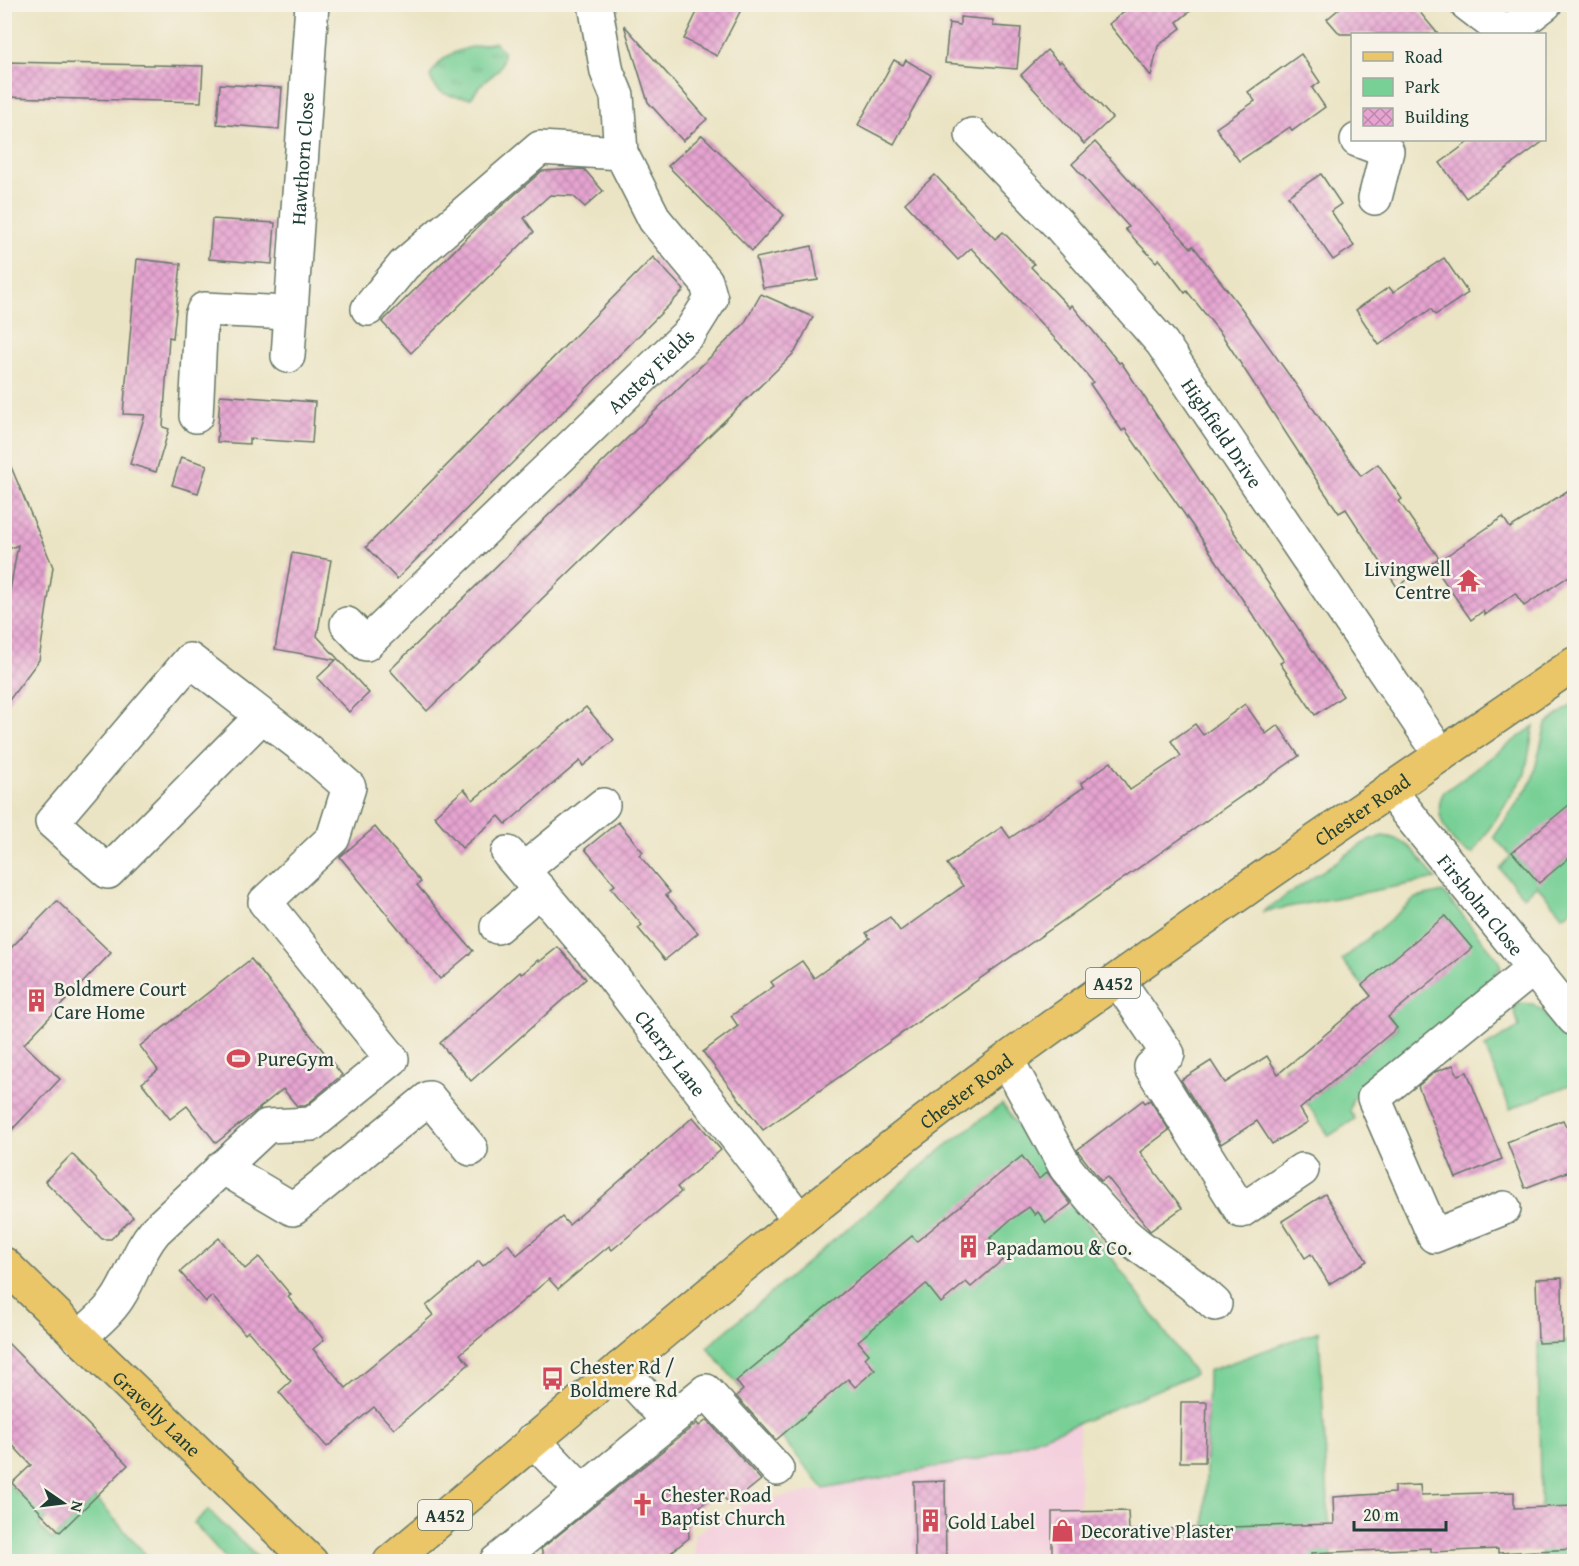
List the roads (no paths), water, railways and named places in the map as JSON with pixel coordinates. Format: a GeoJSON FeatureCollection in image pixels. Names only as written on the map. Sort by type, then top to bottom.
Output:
{"type":"FeatureCollection","features":[{"type":"Feature","properties":{"kind":"main road","name":"Chester Road"},"geometry":{"type":"LineString","coordinates":[[390,1562],[533,1440],[799,1220],[1007,1060],[1389,790],[1575,664]]}},
{"type":"Feature","properties":{"kind":"main road","name":"Gravelly Lane"},"geometry":{"type":"LineString","coordinates":[[4,1264],[311,1562]]}},
{"type":"Feature","properties":{"kind":"street","name":"Hawthorn Close"},"geometry":{"type":"LineString","coordinates":[[288,356],[289,313],[312,4]]}},
{"type":"Feature","properties":{"kind":"street","name":"Anstey Fields"},"geometry":{"type":"LineString","coordinates":[[347,624],[366,644],[691,331],[711,299],[706,281],[655,220],[621,153],[616,96],[607,72],[595,4]]}},
{"type":"Feature","properties":{"kind":"street"},"geometry":{"type":"LineString","coordinates":[[1467,4],[1505,33]]}},
{"type":"Feature","properties":{"kind":"street"},"geometry":{"type":"LineString","coordinates":[[1507,33],[1545,4]]}},
{"type":"Feature","properties":{"kind":"street","name":"Highfield Drive"},"geometry":{"type":"LineString","coordinates":[[972,135],[1058,224],[1162,343],[1441,755]]}},
{"type":"Feature","properties":{"kind":"street"},"geometry":{"type":"LineString","coordinates":[[1369,141],[1375,198]]}},
{"type":"Feature","properties":{"kind":"street"},"geometry":{"type":"LineString","coordinates":[[368,309],[404,265],[540,148],[621,153]]}},
{"type":"Feature","properties":{"kind":"street"},"geometry":{"type":"LineString","coordinates":[[196,416],[201,316],[204,309],[223,308],[289,313]]}},
{"type":"Feature","properties":{"kind":"street"},"geometry":{"type":"LineString","coordinates":[[79,1338],[111,1307],[121,1292],[141,1248],[155,1231],[267,1126],[312,1124],[392,1059],[265,902],[333,838],[350,787],[262,716],[190,660],[52,822],[108,872],[262,716]]}},
{"type":"Feature","properties":{"kind":"street","name":"Firsholm Close"},"geometry":{"type":"LineString","coordinates":[[1389,790],[1575,1019]]}},
{"type":"Feature","properties":{"kind":"street"},"geometry":{"type":"LineString","coordinates":[[497,927],[524,871],[603,805]]}},
{"type":"Feature","properties":{"kind":"street","name":"Cherry Lane"},"geometry":{"type":"LineString","coordinates":[[524,871],[610,973],[799,1220]]}},
{"type":"Feature","properties":{"kind":"street"},"geometry":{"type":"LineString","coordinates":[[1504,1208],[1434,1236],[1374,1098],[1534,968]]}},
{"type":"Feature","properties":{"kind":"street"},"geometry":{"type":"LineString","coordinates":[[1118,980],[1168,1054],[1151,1067],[1241,1211],[1302,1170]]}},
{"type":"Feature","properties":{"kind":"street"},"geometry":{"type":"LineString","coordinates":[[1007,1060],[1066,1168],[1077,1183],[1138,1245],[1178,1272],[1215,1304]]}},
{"type":"Feature","properties":{"kind":"street"},"geometry":{"type":"LineString","coordinates":[[222,1167],[293,1209],[429,1098],[471,1149]]}},
{"type":"Feature","properties":{"kind":"street"},"geometry":{"type":"LineString","coordinates":[[620,1368],[669,1421]]}},
{"type":"Feature","properties":{"kind":"street"},"geometry":{"type":"LineString","coordinates":[[496,1562],[706,1391],[777,1469]]}},
{"type":"Feature","properties":{"kind":"street"},"geometry":{"type":"LineString","coordinates":[[533,1440],[582,1491]]}},
{"type":"Feature","properties":{"kind":"place","name":"Livingwell Centre"},"geometry":{"type":"Point","coordinates":[1469,580]}},
{"type":"Feature","properties":{"kind":"place","name":"Boldmere Court Care Home"},"geometry":{"type":"Point","coordinates":[36,1000]}},
{"type":"Feature","properties":{"kind":"place","name":"PureGym"},"geometry":{"type":"Point","coordinates":[239,1058]}},
{"type":"Feature","properties":{"kind":"place","name":"Papadamou & Co."},"geometry":{"type":"Point","coordinates":[968,1247]}},
{"type":"Feature","properties":{"kind":"place","name":"Chester Rd / Boldmere Rd"},"geometry":{"type":"Point","coordinates":[552,1378]}},
{"type":"Feature","properties":{"kind":"place","name":"Chester Road Baptist Church"},"geometry":{"type":"Point","coordinates":[643,1505]}},
{"type":"Feature","properties":{"kind":"place","name":"Gold Label"},"geometry":{"type":"Point","coordinates":[930,1521]}},
{"type":"Feature","properties":{"kind":"place","name":"Decorative Plaster"},"geometry":{"type":"Point","coordinates":[1063,1530]}}]}
